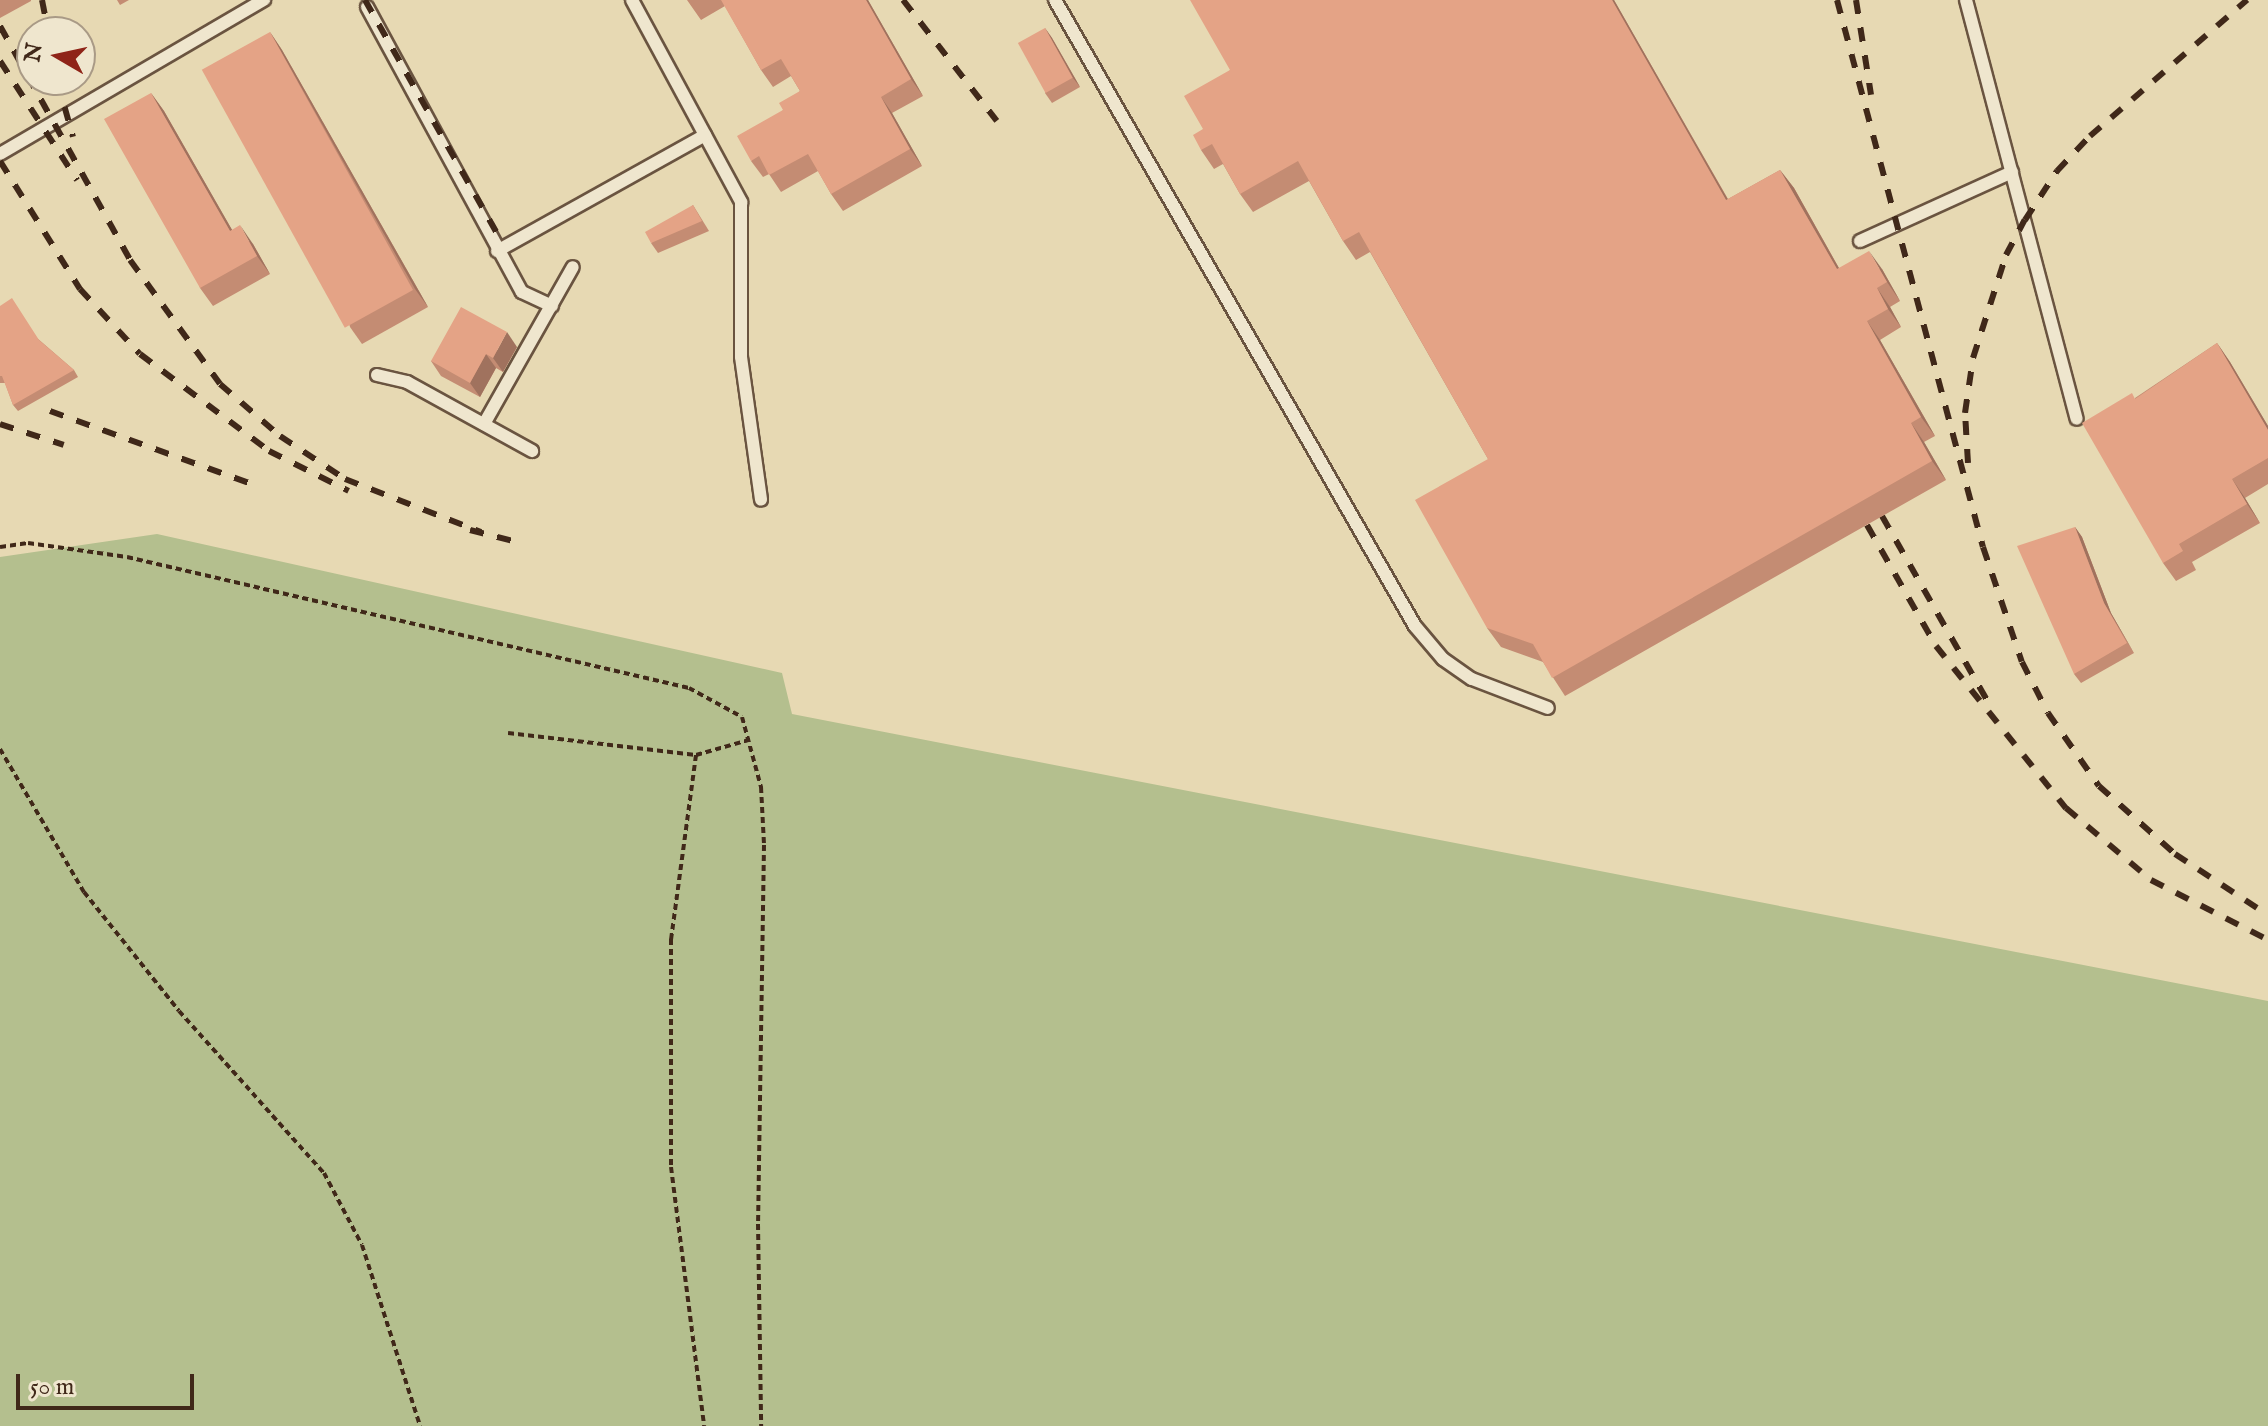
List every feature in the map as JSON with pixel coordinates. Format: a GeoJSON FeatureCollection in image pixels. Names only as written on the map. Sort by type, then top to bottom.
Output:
{"type":"FeatureCollection","features":[{"type":"Feature","properties":{"kind":"lane"},"geometry":{"type":"LineString","coordinates":[[0,154],[264,0]]}},
{"type":"Feature","properties":{"kind":"lane"},"geometry":{"type":"LineString","coordinates":[[632,0],[741,202],[741,357],[761,500]]}},
{"type":"Feature","properties":{"kind":"lane"},"geometry":{"type":"LineString","coordinates":[[1055,0],[1415,626],[1443,659],[1472,679],[1548,708]]}},
{"type":"Feature","properties":{"kind":"lane"},"geometry":{"type":"LineString","coordinates":[[1966,0],[2077,419]]}},
{"type":"Feature","properties":{"kind":"lane"},"geometry":{"type":"LineString","coordinates":[[367,7],[522,292],[552,306]]}},
{"type":"Feature","properties":{"kind":"lane"},"geometry":{"type":"LineString","coordinates":[[497,251],[705,135]]}},
{"type":"Feature","properties":{"kind":"lane"},"geometry":{"type":"LineString","coordinates":[[1860,241],[2012,172]]}},
{"type":"Feature","properties":{"kind":"lane"},"geometry":{"type":"LineString","coordinates":[[484,424],[573,267]]}},
{"type":"Feature","properties":{"kind":"lane"},"geometry":{"type":"LineString","coordinates":[[377,375],[407,382],[532,451]]}},
{"type":"Feature","properties":{"kind":"path"},"geometry":{"type":"LineString","coordinates":[[0,547],[28,543],[127,557],[689,688],[742,717],[752,739],[764,845],[758,1224],[761,1426]]}},
{"type":"Feature","properties":{"kind":"path"},"geometry":{"type":"LineString","coordinates":[[508,733],[696,755],[752,739]]}},
{"type":"Feature","properties":{"kind":"path"},"geometry":{"type":"LineString","coordinates":[[0,749],[84,892],[179,1011],[324,1173],[362,1245],[420,1426]]}},
{"type":"Feature","properties":{"kind":"path"},"geometry":{"type":"LineString","coordinates":[[696,755],[671,939],[671,1167],[704,1426]]}},
{"type":"Feature","properties":{"kind":"green space"},"geometry":{"type":"Polygon","coordinates":[[[157,534],[782,673],[792,714],[2268,1001],[2268,1426],[0,1426],[0,557],[157,534]]]}},
{"type":"Feature","properties":{"kind":"building"},"geometry":{"type":"Polygon","coordinates":[[[721,0],[866,0],[911,79],[881,97],[910,149],[831,194],[808,154],[769,175],[759,156],[751,161],[737,136],[783,110],[779,103],[800,91],[781,59],[761,70],[721,0]]]}},
{"type":"Feature","properties":{"kind":"building"},"geometry":{"type":"Polygon","coordinates":[[[1190,0],[1612,0],[1726,200],[1780,170],[1837,269],[1869,251],[1887,282],[1877,288],[1888,309],[1867,321],[1921,417],[1911,423],[1932,461],[1552,678],[1533,644],[1487,628],[1415,500],[1488,459],[1359,232],[1343,241],[1298,161],[1240,194],[1212,144],[1201,150],[1193,135],[1203,129],[1184,96],[1230,70],[1190,0]]]}},
{"type":"Feature","properties":{"kind":"building"},"geometry":{"type":"Polygon","coordinates":[[[1045,28],[1073,78],[1046,93],[1018,43],[1045,28]]]}},
{"type":"Feature","properties":{"kind":"building"},"geometry":{"type":"Polygon","coordinates":[[[270,32],[413,290],[345,328],[202,70],[270,32]]]}},
{"type":"Feature","properties":{"kind":"building"},"geometry":{"type":"Polygon","coordinates":[[[151,93],[230,231],[240,225],[257,256],[200,288],[104,119],[151,93]]]}},
{"type":"Feature","properties":{"kind":"building"},"geometry":{"type":"Polygon","coordinates":[[[693,205],[702,221],[651,243],[645,232],[693,205]]]}},
{"type":"Feature","properties":{"kind":"building"},"geometry":{"type":"Polygon","coordinates":[[[12,298],[39,340],[74,370],[13,405],[0,376],[0,306],[12,298]]]}},
{"type":"Feature","properties":{"kind":"building"},"geometry":{"type":"Polygon","coordinates":[[[461,307],[507,332],[493,358],[486,354],[470,383],[431,361],[461,307]]]}},
{"type":"Feature","properties":{"kind":"building"},"geometry":{"type":"Polygon","coordinates":[[[2217,343],[2268,430],[2268,458],[2232,479],[2247,504],[2179,544],[2183,551],[2163,563],[2082,423],[2132,393],[2135,399],[2217,343]]]}},
{"type":"Feature","properties":{"kind":"building"},"geometry":{"type":"Polygon","coordinates":[[[2075,527],[2104,603],[2127,643],[2074,674],[2017,546],[2075,527]]]}},
{"type":"Feature","properties":{"kind":"railway"},"geometry":{"type":"LineString","coordinates":[[42,0],[45,16]]}},
{"type":"Feature","properties":{"kind":"railway"},"geometry":{"type":"LineString","coordinates":[[365,0],[501,240]]}},
{"type":"Feature","properties":{"kind":"railway"},"geometry":{"type":"LineString","coordinates":[[903,0],[997,121]]}},
{"type":"Feature","properties":{"kind":"railway"},"geometry":{"type":"LineString","coordinates":[[1837,0],[1983,547],[2022,662],[2048,713],[2099,786],[2175,854],[2268,915]]}},
{"type":"Feature","properties":{"kind":"railway"},"geometry":{"type":"LineString","coordinates":[[1856,0],[1871,95]]}},
{"type":"Feature","properties":{"kind":"railway"},"geometry":{"type":"LineString","coordinates":[[1968,463],[1965,413],[1973,358],[2006,255],[2025,220],[2057,171],[2090,136],[2247,0]]}},
{"type":"Feature","properties":{"kind":"railway"},"geometry":{"type":"LineString","coordinates":[[0,26],[130,260],[220,384],[280,436],[345,479],[481,532]]}},
{"type":"Feature","properties":{"kind":"railway"},"geometry":{"type":"LineString","coordinates":[[0,61],[77,180]]}},
{"type":"Feature","properties":{"kind":"railway"},"geometry":{"type":"LineString","coordinates":[[61,96],[73,137]]}},
{"type":"Feature","properties":{"kind":"railway"},"geometry":{"type":"LineString","coordinates":[[0,161],[80,289],[140,354],[269,451],[349,491]]}},
{"type":"Feature","properties":{"kind":"railway"},"geometry":{"type":"LineString","coordinates":[[50,411],[252,484]]}},
{"type":"Feature","properties":{"kind":"railway"},"geometry":{"type":"LineString","coordinates":[[0,424],[64,445]]}},
{"type":"Feature","properties":{"kind":"railway"},"geometry":{"type":"LineString","coordinates":[[1882,516],[1987,700]]}},
{"type":"Feature","properties":{"kind":"railway"},"geometry":{"type":"LineString","coordinates":[[1867,525],[1936,646],[2066,808],[2151,880],[2268,940]]}},
{"type":"Feature","properties":{"kind":"railway"},"geometry":{"type":"LineString","coordinates":[[470,530],[517,542]]}}]}
